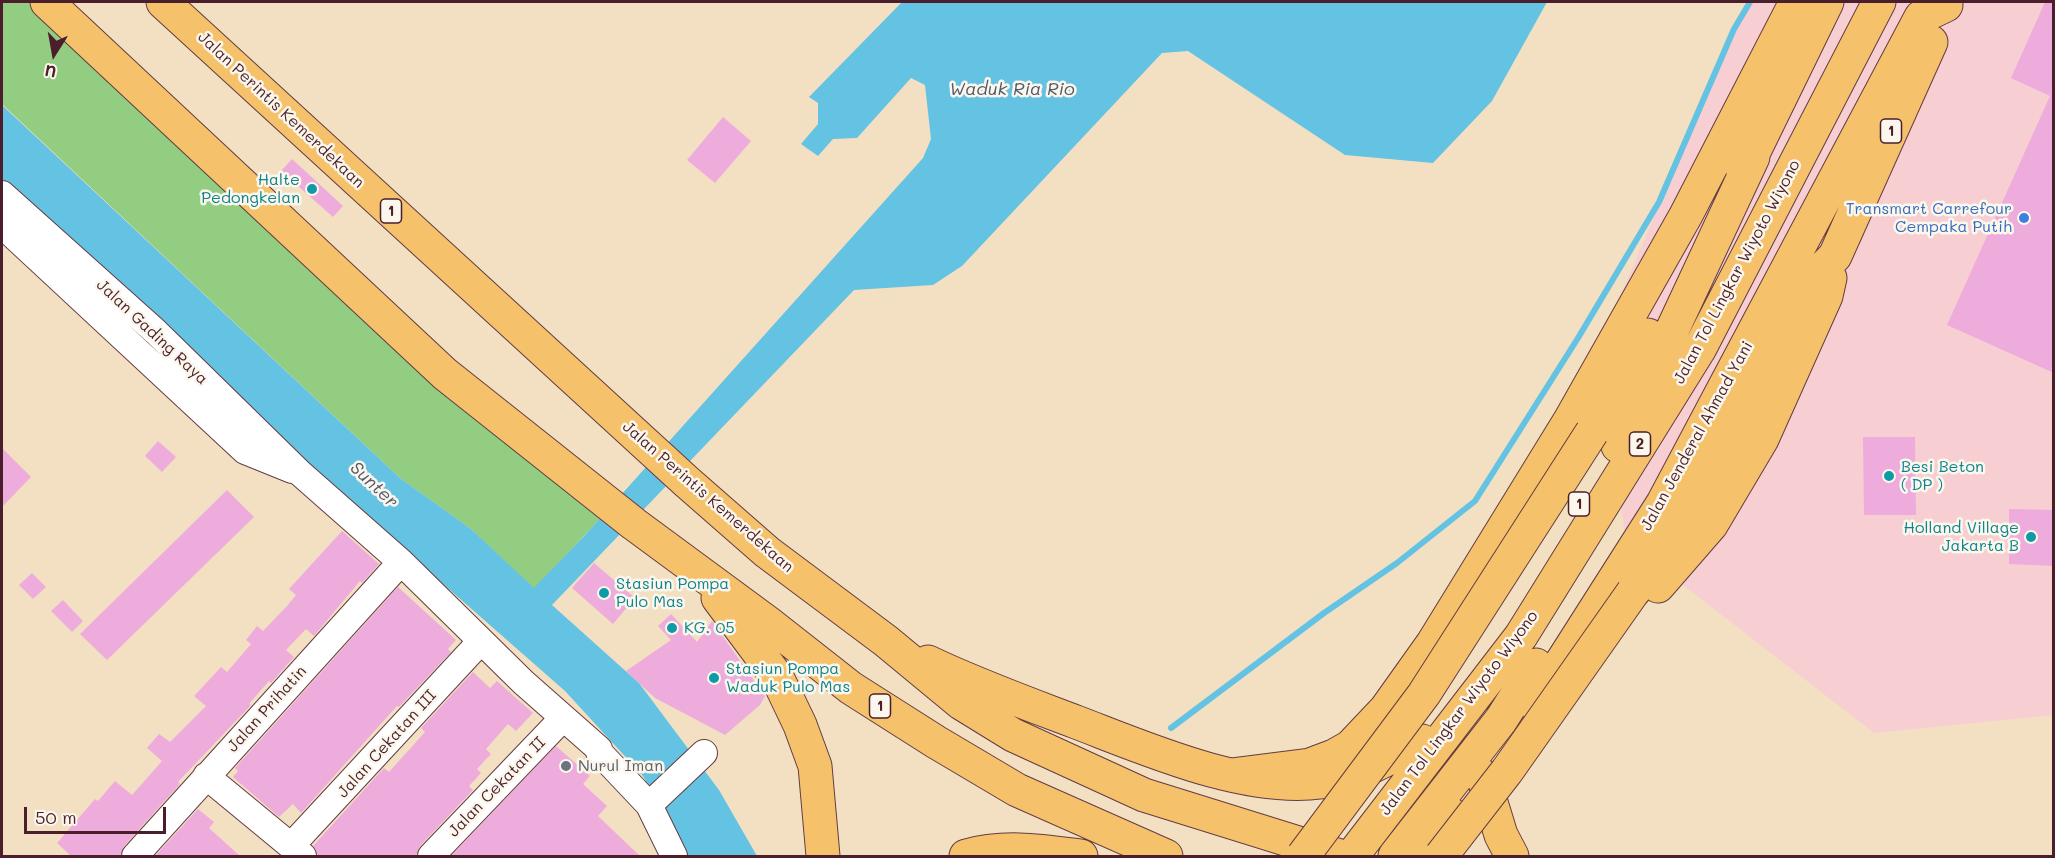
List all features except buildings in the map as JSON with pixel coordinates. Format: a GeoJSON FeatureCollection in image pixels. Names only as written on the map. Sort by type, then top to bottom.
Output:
{"type":"FeatureCollection","features":[{"type":"Feature","properties":{"kind":"highway","name":"1"},"geometry":{"type":"LineString","coordinates":[[47,2],[445,374],[634,524],[767,622],[851,688],[1017,790],[1166,856]]}},
{"type":"Feature","properties":{"kind":"highway","name":"Jalan Perintis Kemerdekaan"},"geometry":{"type":"LineString","coordinates":[[163,2],[687,483],[767,552],[886,641],[969,708],[1013,735],[1132,790],[1339,856]]}},
{"type":"Feature","properties":{"kind":"highway"},"geometry":{"type":"LineString","coordinates":[[1230,775],[1310,765],[1334,756],[1350,747],[1386,709],[1432,643],[1569,422],[1686,215],[1796,2]]}},
{"type":"Feature","properties":{"kind":"highway","name":"1"},"geometry":{"type":"LineString","coordinates":[[1339,856],[1447,708],[1617,447],[1827,2]]}},
{"type":"Feature","properties":{"kind":"highway","name":"Jalan Tol Lingkar Wiyoto Wiyono"},"geometry":{"type":"LineString","coordinates":[[1352,856],[1521,636],[1700,348],[1879,2]]}},
{"type":"Feature","properties":{"kind":"highway","name":"Jalan Tol Lingkar Wiyoto Wiyono"},"geometry":{"type":"LineString","coordinates":[[1395,856],[1501,720],[1688,430],[1906,2]]}},
{"type":"Feature","properties":{"kind":"highway","name":"Jalan Jenderal Ahmad Yani"},"geometry":{"type":"LineString","coordinates":[[1441,856],[1535,733],[1692,503],[1808,284],[1834,256],[1947,3]]}},
{"type":"Feature","properties":{"kind":"highway","name":"Jalan Jenderal Ahmad Yani"},"geometry":{"type":"LineString","coordinates":[[1421,856],[1535,704],[1663,503],[1921,17],[1947,3]]}},
{"type":"Feature","properties":{"kind":"highway","name":"1"},"geometry":{"type":"LineString","coordinates":[[1303,856],[1424,694],[1592,432],[1753,157]]}},
{"type":"Feature","properties":{"kind":"highway"},"geometry":{"type":"LineString","coordinates":[[1535,704],[1561,702],[1569,699],[1617,634],[1712,525],[1762,439],[1826,297],[1834,256]]}},
{"type":"Feature","properties":{"kind":"highway"},"geometry":{"type":"LineString","coordinates":[[676,555],[724,604],[777,677],[792,705],[815,766],[823,856]]}},
{"type":"Feature","properties":{"kind":"highway"},"geometry":{"type":"LineString","coordinates":[[1561,665],[1617,634]]}},
{"type":"Feature","properties":{"kind":"highway"},"geometry":{"type":"LineString","coordinates":[[886,641],[954,675],[1106,734],[1189,764],[1230,775],[1301,784],[1337,780],[1367,769],[1422,741]]}},
{"type":"Feature","properties":{"kind":"highway"},"geometry":{"type":"LineString","coordinates":[[1483,776],[1501,835],[1512,856]]}},
{"type":"Feature","properties":{"kind":"highway"},"geometry":{"type":"LineString","coordinates":[[966,856],[990,850],[1038,850],[1081,856]]}},
{"type":"Feature","properties":{"kind":"street","name":"Jalan Gading Raya"},"geometry":{"type":"LineString","coordinates":[[2,194],[156,332],[300,473],[401,562],[481,641],[599,749],[598,752],[651,803],[674,856]]}},
{"type":"Feature","properties":{"kind":"street","name":"Jalan Gading Raya"},"geometry":{"type":"LineString","coordinates":[[2,225],[245,451],[272,464],[300,473]]}},
{"type":"Feature","properties":{"kind":"street","name":"Jalan Prihatin"},"geometry":{"type":"LineString","coordinates":[[135,856],[401,562]]}},
{"type":"Feature","properties":{"kind":"street","name":"Jalan Cekatan III"},"geometry":{"type":"LineString","coordinates":[[297,851],[481,641]]}},
{"type":"Feature","properties":{"kind":"street","name":"Jalan Cekatan II"},"geometry":{"type":"LineString","coordinates":[[431,856],[563,718]]}},
{"type":"Feature","properties":{"kind":"street"},"geometry":{"type":"LineString","coordinates":[[651,803],[701,756]]}},
{"type":"Feature","properties":{"kind":"street"},"geometry":{"type":"LineString","coordinates":[[206,776],[297,851]]}},
{"type":"Feature","properties":{"kind":"shaded area"},"geometry":{"type":"Polygon","coordinates":[[[1750,2],[2053,2],[2053,715],[1874,733],[1626,541],[1598,348],[1734,29],[1750,2]]]}},
{"type":"Feature","properties":{"kind":"green space"},"geometry":{"type":"Polygon","coordinates":[[[2,2],[42,2],[612,506],[534,589],[471,529],[400,478],[2,104],[2,2]]]}},
{"type":"Feature","properties":{"kind":"water","name":"Waduk Ria Rio"},"geometry":{"type":"Polygon","coordinates":[[[902,2],[1547,2],[1492,101],[1433,163],[1345,155],[1188,51],[1162,53],[962,266],[933,285],[854,290],[552,605],[639,683],[719,790],[757,856],[687,856],[643,776],[565,691],[368,518],[204,366],[2,190],[2,105],[400,478],[471,529],[534,588],[586,534],[923,158],[931,139],[925,85],[911,78],[857,138],[833,139],[818,156],[801,144],[818,124],[818,103],[809,97],[902,2]]]}},
{"type":"Feature","properties":{"kind":"waterway"},"geometry":{"type":"LineString","coordinates":[[1171,728],[1324,613],[1397,563],[1475,501],[1578,338],[1659,202],[1734,29],[1750,2]]}},
{"type":"Feature","properties":{"kind":"place","name":"Halte Pedongkelan"},"geometry":{"type":"Point","coordinates":[312,189]}},
{"type":"Feature","properties":{"kind":"place","name":"Transmart Carrefour Cempaka Putih"},"geometry":{"type":"Point","coordinates":[2024,218]}},
{"type":"Feature","properties":{"kind":"place","name":"Besi Beton ( DP )"},"geometry":{"type":"Point","coordinates":[1889,476]}},
{"type":"Feature","properties":{"kind":"place","name":"Holland Village Jakarta B"},"geometry":{"type":"Point","coordinates":[2031,537]}},
{"type":"Feature","properties":{"kind":"place","name":"Stasiun Pompa Pulo Mas"},"geometry":{"type":"Point","coordinates":[604,593]}},
{"type":"Feature","properties":{"kind":"place","name":"KG. 05"},"geometry":{"type":"Point","coordinates":[672,628]}},
{"type":"Feature","properties":{"kind":"place","name":"Stasiun Pompa Waduk Pulo Mas"},"geometry":{"type":"Point","coordinates":[714,678]}},
{"type":"Feature","properties":{"kind":"place","name":"Nurul Iman"},"geometry":{"type":"Point","coordinates":[566,766]}},
{"type":"Feature","properties":{"kind":"water label","name":"Sunter"},"geometry":{"type":"Point","coordinates":[374,485]}}]}
